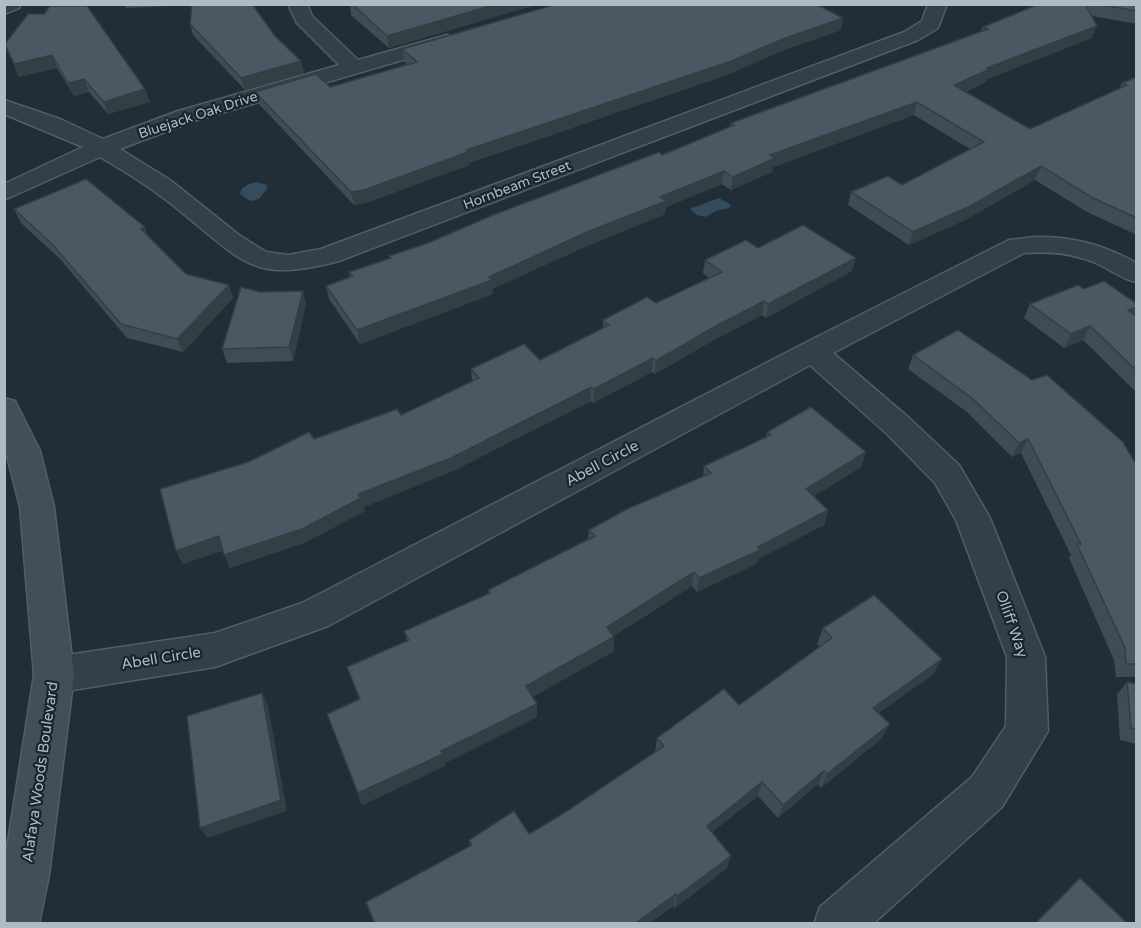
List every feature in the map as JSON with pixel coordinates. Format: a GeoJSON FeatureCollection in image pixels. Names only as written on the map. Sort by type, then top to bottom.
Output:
{"type":"FeatureCollection","features":[{"type":"Feature","properties":{"kind":"street"},"geometry":{"type":"LineString","coordinates":[[4,8],[12,4]]}},
{"type":"Feature","properties":{"kind":"street"},"geometry":{"type":"LineString","coordinates":[[297,4],[304,19],[354,68]]}},
{"type":"Feature","properties":{"kind":"street","name":"Hornbeam Street"},"geometry":{"type":"LineString","coordinates":[[4,106],[33,116],[103,147],[183,200],[246,252],[271,261],[299,264],[330,255],[911,36],[931,24],[938,4]]}},
{"type":"Feature","properties":{"kind":"street","name":"Bluejack Oak Drive"},"geometry":{"type":"LineString","coordinates":[[4,193],[103,147],[186,116],[468,34]]}},
{"type":"Feature","properties":{"kind":"street","name":"Abell Circle"},"geometry":{"type":"LineString","coordinates":[[54,675],[214,650],[315,615],[813,351],[1018,246],[1044,243],[1077,246],[1114,260],[1137,274]]}},
{"type":"Feature","properties":{"kind":"street","name":"Olliff Way"},"geometry":{"type":"LineString","coordinates":[[813,351],[898,426],[947,474],[973,518],[1026,657],[1027,731],[987,792],[837,924]]}},
{"type":"Feature","properties":{"kind":"street","name":"Alafaya Woods Boulevard"},"geometry":{"type":"LineString","coordinates":[[4,409],[24,451],[38,507],[54,675],[26,875],[15,924]]}},
{"type":"Feature","properties":{"kind":"water"},"geometry":{"type":"Polygon","coordinates":[[[256,182],[267,185],[267,189],[259,199],[250,201],[240,194],[244,187],[256,182]]]}},
{"type":"Feature","properties":{"kind":"water"},"geometry":{"type":"Polygon","coordinates":[[[719,198],[731,205],[729,208],[705,217],[697,215],[690,209],[719,198]]]}},
{"type":"Feature","properties":{"kind":"building"},"geometry":{"type":"Polygon","coordinates":[[[192,4],[252,4],[275,36],[301,61],[241,78],[190,24],[192,4]]]}},
{"type":"Feature","properties":{"kind":"building"},"geometry":{"type":"Polygon","coordinates":[[[352,4],[497,4],[387,36],[352,4]]]}},
{"type":"Feature","properties":{"kind":"building"},"geometry":{"type":"Polygon","coordinates":[[[557,4],[816,4],[843,18],[783,39],[729,62],[466,150],[468,152],[364,190],[351,192],[255,92],[316,74],[330,87],[417,62],[402,49],[557,4]]]}},
{"type":"Feature","properties":{"kind":"building"},"geometry":{"type":"Polygon","coordinates":[[[1039,4],[1085,4],[1097,26],[987,68],[990,69],[954,85],[1030,129],[1127,85],[1122,83],[1137,77],[1137,218],[1093,198],[1041,166],[970,206],[913,232],[851,192],[888,176],[902,185],[984,142],[917,102],[770,155],[775,158],[733,177],[724,171],[660,197],[666,201],[587,232],[489,277],[492,280],[357,330],[326,286],[353,276],[349,272],[391,258],[389,256],[428,243],[493,215],[659,152],[662,155],[734,125],[731,123],[988,29],[983,27],[1039,4]]]}},
{"type":"Feature","properties":{"kind":"building"},"geometry":{"type":"Polygon","coordinates":[[[1097,4],[1137,4],[1137,11],[1097,4]]]}},
{"type":"Feature","properties":{"kind":"building"},"geometry":{"type":"Polygon","coordinates":[[[50,6],[87,6],[145,89],[104,102],[84,79],[68,83],[52,55],[14,64],[5,44],[28,14],[44,14],[50,6]]]}},
{"type":"Feature","properties":{"kind":"building"},"geometry":{"type":"Polygon","coordinates":[[[86,179],[145,227],[141,229],[186,274],[229,285],[177,339],[121,324],[53,245],[14,209],[86,179]]]}},
{"type":"Feature","properties":{"kind":"building"},"geometry":{"type":"Polygon","coordinates":[[[803,225],[856,258],[768,304],[764,301],[656,361],[653,358],[594,389],[591,387],[451,458],[358,494],[361,498],[302,529],[224,555],[219,536],[176,551],[160,489],[248,462],[309,432],[314,439],[397,409],[401,415],[479,378],[471,369],[524,344],[540,360],[609,325],[603,320],[647,297],[656,303],[722,272],[705,260],[746,240],[758,248],[803,225]]]}},
{"type":"Feature","properties":{"kind":"building"},"geometry":{"type":"Polygon","coordinates":[[[1104,281],[1137,304],[1137,307],[1128,310],[1137,317],[1137,371],[1090,326],[1071,334],[1030,304],[1078,285],[1084,289],[1104,281]]]}},
{"type":"Feature","properties":{"kind":"building"},"geometry":{"type":"Polygon","coordinates":[[[241,287],[260,292],[303,291],[289,347],[222,349],[241,287]]]}},
{"type":"Feature","properties":{"kind":"building"},"geometry":{"type":"Polygon","coordinates":[[[958,330],[1032,380],[1047,375],[1123,442],[1137,466],[1137,664],[1126,664],[1125,648],[1077,544],[1081,544],[1028,439],[1019,443],[972,398],[913,355],[958,330]]]}},
{"type":"Feature","properties":{"kind":"building"},"geometry":{"type":"Polygon","coordinates":[[[811,407],[866,452],[806,489],[828,510],[758,547],[760,550],[699,578],[694,572],[607,627],[614,637],[526,686],[537,704],[441,751],[443,754],[358,793],[327,714],[360,699],[347,667],[409,640],[404,631],[490,593],[488,590],[595,536],[589,530],[627,509],[711,473],[704,466],[771,435],[767,432],[811,407]]]}},
{"type":"Feature","properties":{"kind":"building"},"geometry":{"type":"Polygon","coordinates":[[[874,595],[942,659],[873,708],[890,724],[827,774],[824,771],[783,805],[762,782],[707,826],[731,856],[677,896],[676,894],[634,924],[375,924],[366,902],[472,845],[469,840],[514,811],[529,834],[564,813],[664,746],[657,738],[724,689],[739,705],[832,638],[823,628],[874,595]]]}},
{"type":"Feature","properties":{"kind":"building"},"geometry":{"type":"Polygon","coordinates":[[[1127,682],[1137,684],[1137,729],[1131,728],[1127,682]]]}},
{"type":"Feature","properties":{"kind":"building"},"geometry":{"type":"Polygon","coordinates":[[[262,693],[281,800],[200,828],[187,716],[262,693]]]}},
{"type":"Feature","properties":{"kind":"building"},"geometry":{"type":"Polygon","coordinates":[[[1080,878],[1128,924],[1035,924],[1080,878]]]}}]}
